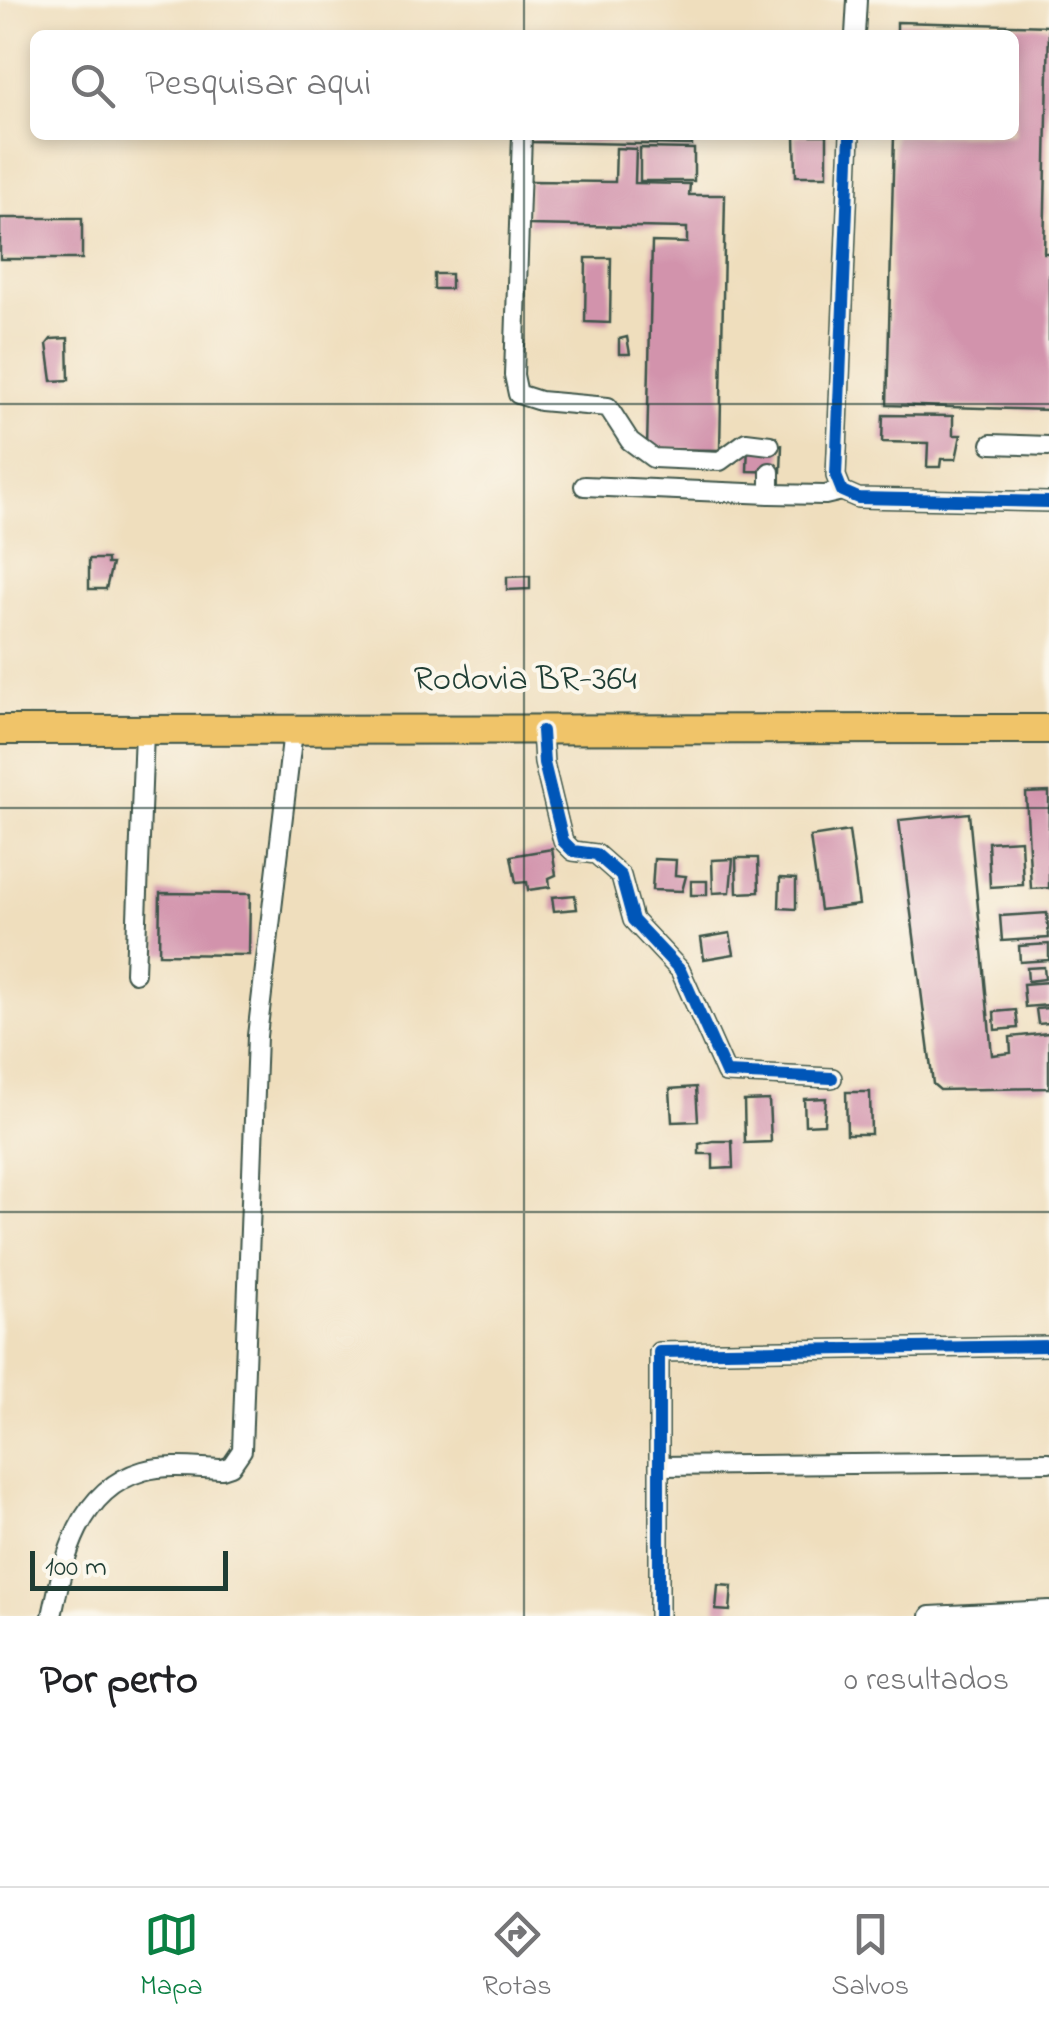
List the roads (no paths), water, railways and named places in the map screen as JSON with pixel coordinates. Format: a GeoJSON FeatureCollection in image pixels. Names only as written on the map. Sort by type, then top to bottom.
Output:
{"type":"FeatureCollection","features":[{"type":"Feature","properties":{"kind":"highway","name":"Rodovia BR-364"},"geometry":{"type":"LineString","coordinates":[[0,716],[1049,718]]}},
{"type":"Feature","properties":{"kind":"highway"},"geometry":{"type":"LineString","coordinates":[[0,730],[1049,729]]}},
{"type":"Feature","properties":{"kind":"street"},"geometry":{"type":"LineString","coordinates":[[855,30],[857,0]]}},
{"type":"Feature","properties":{"kind":"street"},"geometry":{"type":"LineString","coordinates":[[522,140],[514,375],[518,394],[540,401],[608,407],[630,441],[653,458],[720,461],[746,442],[770,445]]}},
{"type":"Feature","properties":{"kind":"street"},"geometry":{"type":"LineString","coordinates":[[584,486],[825,496],[839,484],[850,140]]}},
{"type":"Feature","properties":{"kind":"street"},"geometry":{"type":"LineString","coordinates":[[991,444],[1049,446]]}},
{"type":"Feature","properties":{"kind":"street"},"geometry":{"type":"LineString","coordinates":[[770,472],[770,494]]}},
{"type":"Feature","properties":{"kind":"street"},"geometry":{"type":"LineString","coordinates":[[839,484],[858,498],[1049,502]]}},
{"type":"Feature","properties":{"kind":"street"},"geometry":{"type":"LineString","coordinates":[[135,973],[144,731]]}},
{"type":"Feature","properties":{"kind":"street"},"geometry":{"type":"LineString","coordinates":[[52,1616],[66,1548],[81,1521],[114,1486],[147,1470],[231,1466],[242,1450],[257,1036],[293,731]]}},
{"type":"Feature","properties":{"kind":"street"},"geometry":{"type":"LineString","coordinates":[[542,731],[561,837],[571,850],[596,854],[622,876],[632,920],[680,970],[726,1073],[832,1078]]}},
{"type":"Feature","properties":{"kind":"street"},"geometry":{"type":"LineString","coordinates":[[659,1616],[659,1352],[1049,1346]]}},
{"type":"Feature","properties":{"kind":"street"},"geometry":{"type":"LineString","coordinates":[[659,1466],[1049,1462]]}},
{"type":"Feature","properties":{"kind":"street"},"geometry":{"type":"LineString","coordinates":[[930,1616],[1049,1610]]}}]}
